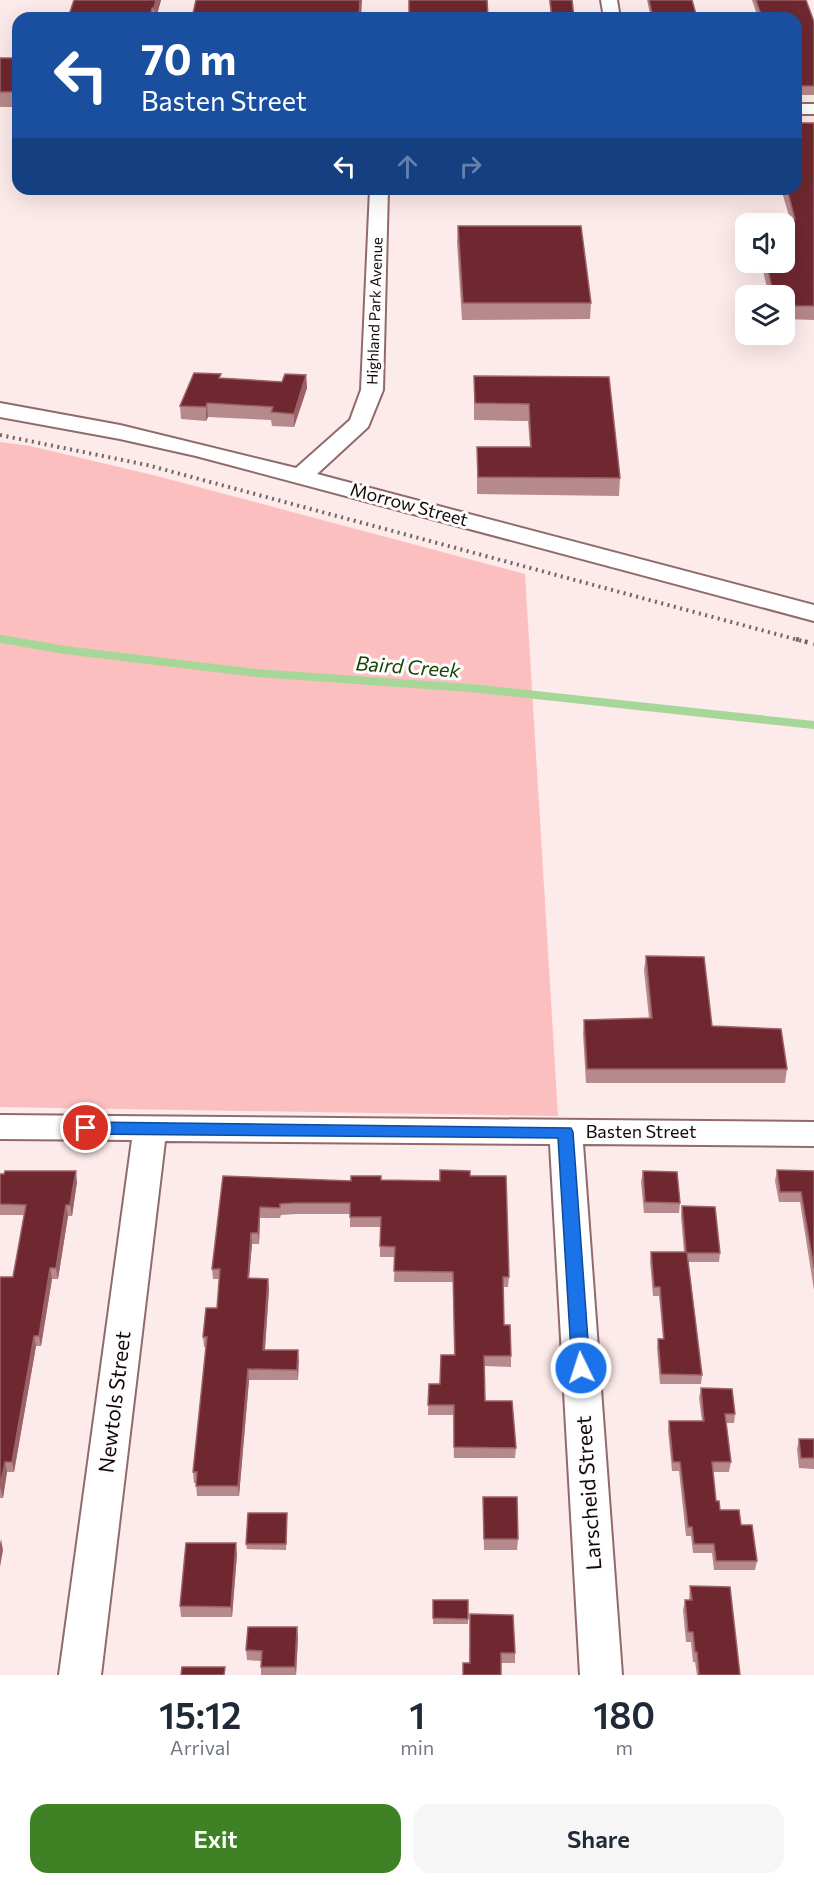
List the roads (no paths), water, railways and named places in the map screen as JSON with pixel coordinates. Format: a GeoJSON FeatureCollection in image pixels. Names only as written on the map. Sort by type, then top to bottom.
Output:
{"type":"FeatureCollection","features":[{"type":"Feature","properties":{"kind":"street","name":"Highland Park Avenue"},"geometry":{"type":"LineString","coordinates":[[301,476],[341,442],[360,422],[372,390],[379,195]]}},
{"type":"Feature","properties":{"kind":"street","name":"Morrow Street"},"geometry":{"type":"LineString","coordinates":[[0,411],[120,432],[301,476],[814,613]]}},
{"type":"Feature","properties":{"kind":"street","name":"Basten Street"},"geometry":{"type":"LineString","coordinates":[[0,1127],[814,1134]]}},
{"type":"Feature","properties":{"kind":"street","name":"Newtols Street"},"geometry":{"type":"LineString","coordinates":[[80,1675],[150,1128]]}},
{"type":"Feature","properties":{"kind":"street","name":"Larscheid Street"},"geometry":{"type":"LineString","coordinates":[[566,1132],[600,1675]]}},
{"type":"Feature","properties":{"kind":"waterway","name":"Baird Creek"},"geometry":{"type":"LineString","coordinates":[[0,639],[10,641]]}},
{"type":"Feature","properties":{"kind":"waterway","name":"Baird Creek"},"geometry":{"type":"LineString","coordinates":[[1,639],[65,650],[256,673],[470,688],[814,725]]}},
{"type":"Feature","properties":{"kind":"railway"},"geometry":{"type":"LineString","coordinates":[[0,435],[147,465],[802,641]]}},
{"type":"Feature","properties":{"kind":"railway"},"geometry":{"type":"LineString","coordinates":[[796,639],[814,644]]}}]}
